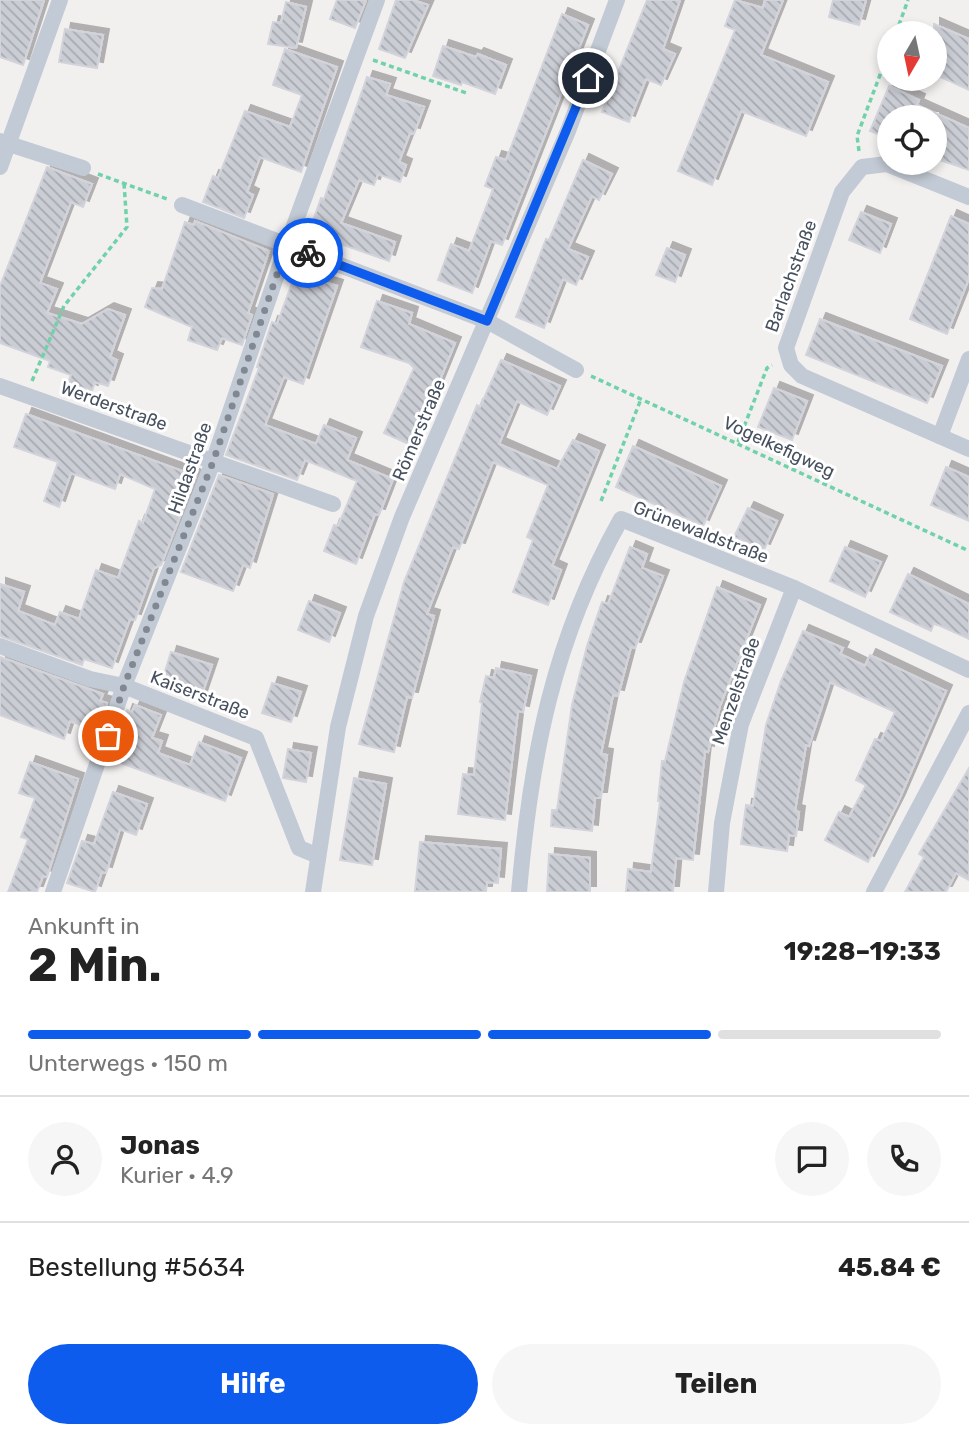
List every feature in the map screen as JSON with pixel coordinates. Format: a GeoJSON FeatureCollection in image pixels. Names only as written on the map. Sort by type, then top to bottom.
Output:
{"type":"FeatureCollection","features":[{"type":"Feature","properties":{"kind":"street"},"geometry":{"type":"LineString","coordinates":[[0,167],[4,142],[60,0]]}},
{"type":"Feature","properties":{"kind":"street","name":"Hildastraße"},"geometry":{"type":"LineString","coordinates":[[53,892],[124,686],[213,462],[287,245],[377,0]]}},
{"type":"Feature","properties":{"kind":"street","name":"Römerstraße"},"geometry":{"type":"LineString","coordinates":[[313,892],[316,855],[338,727],[366,616],[402,517],[568,131],[617,0]]}},
{"type":"Feature","properties":{"kind":"street"},"geometry":{"type":"LineString","coordinates":[[4,142],[83,168]]}},
{"type":"Feature","properties":{"kind":"street"},"geometry":{"type":"LineString","coordinates":[[862,167],[887,164],[969,197]]}},
{"type":"Feature","properties":{"kind":"street","name":"Barlachstraße"},"geometry":{"type":"LineString","coordinates":[[862,167],[842,192],[788,338],[787,357],[802,376],[969,449]]}},
{"type":"Feature","properties":{"kind":"street"},"geometry":{"type":"LineString","coordinates":[[182,205],[487,321],[576,370]]}},
{"type":"Feature","properties":{"kind":"street"},"geometry":{"type":"LineString","coordinates":[[940,436],[969,359]]}},
{"type":"Feature","properties":{"kind":"street","name":"Werderstraße"},"geometry":{"type":"LineString","coordinates":[[0,386],[333,504]]}},
{"type":"Feature","properties":{"kind":"street","name":"Grünewaldstraße"},"geometry":{"type":"LineString","coordinates":[[519,892],[526,808],[545,706],[591,573],[621,519],[794,589],[969,670]]}},
{"type":"Feature","properties":{"kind":"street","name":"Menzelstraße"},"geometry":{"type":"LineString","coordinates":[[716,892],[722,823],[741,723],[794,589]]}},
{"type":"Feature","properties":{"kind":"street","name":"Kaiserstraße"},"geometry":{"type":"LineString","coordinates":[[0,646],[90,679],[124,686],[256,738],[299,848],[316,855]]}},
{"type":"Feature","properties":{"kind":"street"},"geometry":{"type":"LineString","coordinates":[[874,892],[969,713]]}},
{"type":"Feature","properties":{"kind":"path"},"geometry":{"type":"LineString","coordinates":[[900,21],[908,0]]}},
{"type":"Feature","properties":{"kind":"path"},"geometry":{"type":"LineString","coordinates":[[358,54],[468,94]]}},
{"type":"Feature","properties":{"kind":"path"},"geometry":{"type":"LineString","coordinates":[[862,167],[857,136],[877,83]]}},
{"type":"Feature","properties":{"kind":"path"},"geometry":{"type":"LineString","coordinates":[[83,168],[155,194]]}},
{"type":"Feature","properties":{"kind":"path"},"geometry":{"type":"LineString","coordinates":[[31,383],[64,306],[127,228],[124,183]]}},
{"type":"Feature","properties":{"kind":"path"},"geometry":{"type":"LineString","coordinates":[[738,442],[767,368],[787,357]]}},
{"type":"Feature","properties":{"kind":"path","name":"Vogelkefigweg"},"geometry":{"type":"LineString","coordinates":[[576,370],[738,442],[969,551]]}},
{"type":"Feature","properties":{"kind":"path"},"geometry":{"type":"LineString","coordinates":[[601,501],[641,399]]}},
{"type":"Feature","properties":{"kind":"building"},"geometry":{"type":"Polygon","coordinates":[[[0,0],[44,0],[23,65],[0,57],[0,0]]]}},
{"type":"Feature","properties":{"kind":"building"},"geometry":{"type":"Polygon","coordinates":[[[337,0],[366,0],[355,28],[330,19],[337,0]]]}},
{"type":"Feature","properties":{"kind":"building"},"geometry":{"type":"Polygon","coordinates":[[[396,0],[413,0],[428,5],[405,58],[379,49],[396,0]]]}},
{"type":"Feature","properties":{"kind":"building"},"geometry":{"type":"Polygon","coordinates":[[[647,0],[680,0],[663,49],[675,54],[661,85],[646,79],[629,122],[602,112],[647,0]]]}},
{"type":"Feature","properties":{"kind":"building"},"geometry":{"type":"Polygon","coordinates":[[[735,0],[763,8],[765,0],[783,0],[761,55],[828,82],[806,136],[741,111],[712,185],[678,171],[735,30],[725,26],[735,0]]]}},
{"type":"Feature","properties":{"kind":"building"},"geometry":{"type":"Polygon","coordinates":[[[833,0],[866,0],[859,25],[829,17],[833,0]]]}},
{"type":"Feature","properties":{"kind":"building"},"geometry":{"type":"Polygon","coordinates":[[[286,2],[306,7],[296,48],[268,44],[273,22],[281,23],[286,2]]]}},
{"type":"Feature","properties":{"kind":"building"},"geometry":{"type":"Polygon","coordinates":[[[562,14],[588,25],[502,245],[491,241],[472,293],[438,280],[451,244],[469,251],[493,189],[485,186],[496,157],[506,160],[562,14]]]}},
{"type":"Feature","properties":{"kind":"building"},"geometry":{"type":"Polygon","coordinates":[[[65,29],[103,35],[97,68],[59,62],[65,29]]]}},
{"type":"Feature","properties":{"kind":"building"},"geometry":{"type":"Polygon","coordinates":[[[947,30],[969,39],[969,90],[947,80],[947,30]]]}},
{"type":"Feature","properties":{"kind":"building"},"geometry":{"type":"Polygon","coordinates":[[[443,46],[476,57],[478,54],[506,65],[495,94],[462,82],[461,85],[433,76],[443,46]]]}},
{"type":"Feature","properties":{"kind":"building"},"geometry":{"type":"Polygon","coordinates":[[[285,49],[337,67],[301,172],[260,157],[247,192],[253,195],[244,218],[203,202],[213,176],[218,178],[245,111],[290,127],[302,95],[273,85],[285,49]]]}},
{"type":"Feature","properties":{"kind":"building"},"geometry":{"type":"Polygon","coordinates":[[[367,77],[390,84],[386,95],[424,107],[399,162],[406,165],[400,182],[378,174],[374,185],[359,180],[341,223],[395,242],[389,261],[335,242],[332,251],[306,241],[321,198],[324,199],[367,77]]]}},
{"type":"Feature","properties":{"kind":"building"},"geometry":{"type":"Polygon","coordinates":[[[887,91],[900,91],[919,100],[917,105],[881,105],[887,91]]]}},
{"type":"Feature","properties":{"kind":"building"},"geometry":{"type":"Polygon","coordinates":[[[877,114],[877,134],[870,131],[877,114]]]}},
{"type":"Feature","properties":{"kind":"building"},"geometry":{"type":"Polygon","coordinates":[[[947,118],[969,128],[969,170],[947,162],[947,118]]]}},
{"type":"Feature","properties":{"kind":"building"},"geometry":{"type":"Polygon","coordinates":[[[583,160],[612,174],[599,200],[592,196],[568,249],[588,257],[576,285],[563,279],[544,328],[516,317],[546,239],[549,240],[583,160]]]}},
{"type":"Feature","properties":{"kind":"building"},"geometry":{"type":"Polygon","coordinates":[[[47,167],[92,184],[83,207],[71,202],[40,283],[57,289],[47,313],[82,324],[108,309],[125,315],[110,357],[117,360],[108,386],[95,382],[92,391],[68,383],[71,375],[48,367],[50,361],[0,343],[0,286],[47,167]]]}},
{"type":"Feature","properties":{"kind":"building"},"geometry":{"type":"Polygon","coordinates":[[[861,212],[891,224],[880,253],[849,240],[861,212]]]}},
{"type":"Feature","properties":{"kind":"building"},"geometry":{"type":"Polygon","coordinates":[[[951,216],[969,224],[969,278],[947,334],[910,319],[951,216]]]}},
{"type":"Feature","properties":{"kind":"building"},"geometry":{"type":"Polygon","coordinates":[[[195,221],[269,251],[248,313],[252,315],[242,345],[222,338],[217,350],[188,340],[192,327],[145,307],[152,288],[162,289],[185,222],[194,225],[195,221]]]}},
{"type":"Feature","properties":{"kind":"building"},"geometry":{"type":"Polygon","coordinates":[[[667,248],[685,255],[675,282],[656,275],[667,248]]]}},
{"type":"Feature","properties":{"kind":"building"},"geometry":{"type":"Polygon","coordinates":[[[300,261],[322,269],[318,280],[337,286],[303,384],[284,377],[265,425],[316,444],[324,425],[356,438],[347,460],[393,479],[379,515],[375,514],[356,564],[324,551],[357,481],[305,460],[297,480],[226,455],[259,368],[257,367],[272,322],[277,324],[300,261]]]}},
{"type":"Feature","properties":{"kind":"building"},"geometry":{"type":"Polygon","coordinates":[[[377,301],[412,313],[409,324],[455,343],[413,446],[384,433],[414,368],[409,363],[361,347],[377,301]]]}},
{"type":"Feature","properties":{"kind":"building"},"geometry":{"type":"Polygon","coordinates":[[[820,319],[942,366],[927,403],[806,355],[820,319]]]}},
{"type":"Feature","properties":{"kind":"building"},"geometry":{"type":"Polygon","coordinates":[[[501,360],[560,386],[547,415],[517,401],[499,444],[557,469],[573,440],[599,451],[552,566],[561,570],[548,605],[513,592],[533,540],[527,537],[548,485],[493,462],[459,549],[453,547],[427,614],[434,616],[412,698],[407,697],[394,752],[359,744],[404,582],[477,405],[480,407],[501,360]]]}},
{"type":"Feature","properties":{"kind":"building"},"geometry":{"type":"Polygon","coordinates":[[[774,388],[807,401],[792,440],[758,427],[774,388]]]}},
{"type":"Feature","properties":{"kind":"building"},"geometry":{"type":"Polygon","coordinates":[[[26,414],[196,476],[161,565],[154,568],[135,620],[130,619],[112,668],[84,659],[82,665],[0,636],[0,584],[24,592],[18,611],[55,625],[60,612],[79,619],[96,570],[118,578],[139,521],[143,523],[155,489],[120,474],[115,489],[71,473],[59,507],[44,501],[58,462],[14,447],[26,414]]]}},
{"type":"Feature","properties":{"kind":"building"},"geometry":{"type":"Polygon","coordinates":[[[633,446],[721,486],[703,526],[616,487],[633,446]]]}},
{"type":"Feature","properties":{"kind":"building"},"geometry":{"type":"Polygon","coordinates":[[[946,467],[969,477],[969,521],[931,505],[946,467]]]}},
{"type":"Feature","properties":{"kind":"building"},"geometry":{"type":"Polygon","coordinates":[[[219,475],[273,494],[250,568],[243,565],[233,591],[181,572],[219,475]]]}},
{"type":"Feature","properties":{"kind":"building"},"geometry":{"type":"Polygon","coordinates":[[[748,508],[777,521],[764,550],[734,537],[748,508]]]}},
{"type":"Feature","properties":{"kind":"building"},"geometry":{"type":"Polygon","coordinates":[[[630,547],[647,554],[642,568],[663,576],[635,648],[631,647],[618,696],[613,695],[601,754],[607,755],[601,798],[595,798],[592,831],[551,826],[552,810],[557,810],[572,705],[587,646],[602,602],[608,604],[630,547]]]}},
{"type":"Feature","properties":{"kind":"building"},"geometry":{"type":"Polygon","coordinates":[[[845,547],[881,562],[865,597],[830,581],[845,547]]]}},
{"type":"Feature","properties":{"kind":"building"},"geometry":{"type":"Polygon","coordinates":[[[908,574],[969,604],[969,639],[934,623],[931,631],[890,612],[908,574]]]}},
{"type":"Feature","properties":{"kind":"building"},"geometry":{"type":"Polygon","coordinates":[[[717,587],[760,605],[720,706],[708,752],[705,751],[693,860],[676,858],[673,892],[626,892],[628,869],[651,872],[662,761],[665,761],[684,682],[717,587]]]}},
{"type":"Feature","properties":{"kind":"building"},"geometry":{"type":"Polygon","coordinates":[[[309,601],[340,613],[329,642],[298,630],[309,601]]]}},
{"type":"Feature","properties":{"kind":"building"},"geometry":{"type":"Polygon","coordinates":[[[803,631],[843,648],[840,654],[865,666],[870,655],[946,691],[899,800],[868,862],[825,840],[839,812],[849,817],[866,785],[856,780],[875,739],[881,741],[895,712],[830,682],[809,746],[806,745],[795,811],[799,812],[796,836],[789,835],[787,851],[741,844],[746,805],[753,806],[766,725],[781,681],[803,631]]]}},
{"type":"Feature","properties":{"kind":"building"},"geometry":{"type":"Polygon","coordinates":[[[171,652],[212,665],[201,697],[161,684],[171,652]]]}},
{"type":"Feature","properties":{"kind":"building"},"geometry":{"type":"Polygon","coordinates":[[[0,657],[103,694],[100,701],[107,703],[98,731],[70,721],[64,739],[0,715],[0,657]]]}},
{"type":"Feature","properties":{"kind":"building"},"geometry":{"type":"Polygon","coordinates":[[[496,668],[531,676],[523,712],[518,711],[505,820],[458,814],[463,774],[474,775],[480,702],[486,676],[494,678],[496,668]]]}},
{"type":"Feature","properties":{"kind":"building"},"geometry":{"type":"Polygon","coordinates":[[[272,683],[301,692],[291,722],[262,713],[272,683]]]}},
{"type":"Feature","properties":{"kind":"building"},"geometry":{"type":"Polygon","coordinates":[[[135,705],[161,715],[152,738],[162,741],[158,753],[190,765],[199,742],[241,758],[225,801],[115,761],[122,739],[117,737],[127,710],[132,712],[135,705]]]}},
{"type":"Feature","properties":{"kind":"building"},"geometry":{"type":"Polygon","coordinates":[[[288,749],[311,753],[306,782],[283,778],[288,749]]]}},
{"type":"Feature","properties":{"kind":"building"},"geometry":{"type":"Polygon","coordinates":[[[30,762],[78,779],[47,877],[43,876],[37,892],[8,892],[28,839],[21,837],[35,798],[19,793],[30,762]]]}},
{"type":"Feature","properties":{"kind":"building"},"geometry":{"type":"Polygon","coordinates":[[[969,768],[969,880],[956,873],[946,892],[905,892],[924,857],[919,854],[969,768]]]}},
{"type":"Feature","properties":{"kind":"building"},"geometry":{"type":"Polygon","coordinates":[[[354,778],[386,784],[372,865],[340,860],[354,778]]]}},
{"type":"Feature","properties":{"kind":"building"},"geometry":{"type":"Polygon","coordinates":[[[113,792],[147,804],[136,835],[120,829],[106,873],[102,872],[95,892],[67,883],[82,841],[94,844],[113,792]]]}},
{"type":"Feature","properties":{"kind":"building"},"geometry":{"type":"Polygon","coordinates":[[[420,842],[501,849],[498,883],[487,882],[486,892],[415,891],[420,842]]]}},
{"type":"Feature","properties":{"kind":"building"},"geometry":{"type":"Polygon","coordinates":[[[549,854],[590,858],[590,892],[547,892],[549,854]]]}},
{"type":"Feature","properties":{"kind":"way so far"},"geometry":{"type":"LineString","coordinates":[[108,736],[124,686],[213,462],[287,245],[308,253]]}},
{"type":"Feature","properties":{"kind":"route"},"geometry":{"type":"LineString","coordinates":[[308,253],[487,321],[588,78]]}}]}
